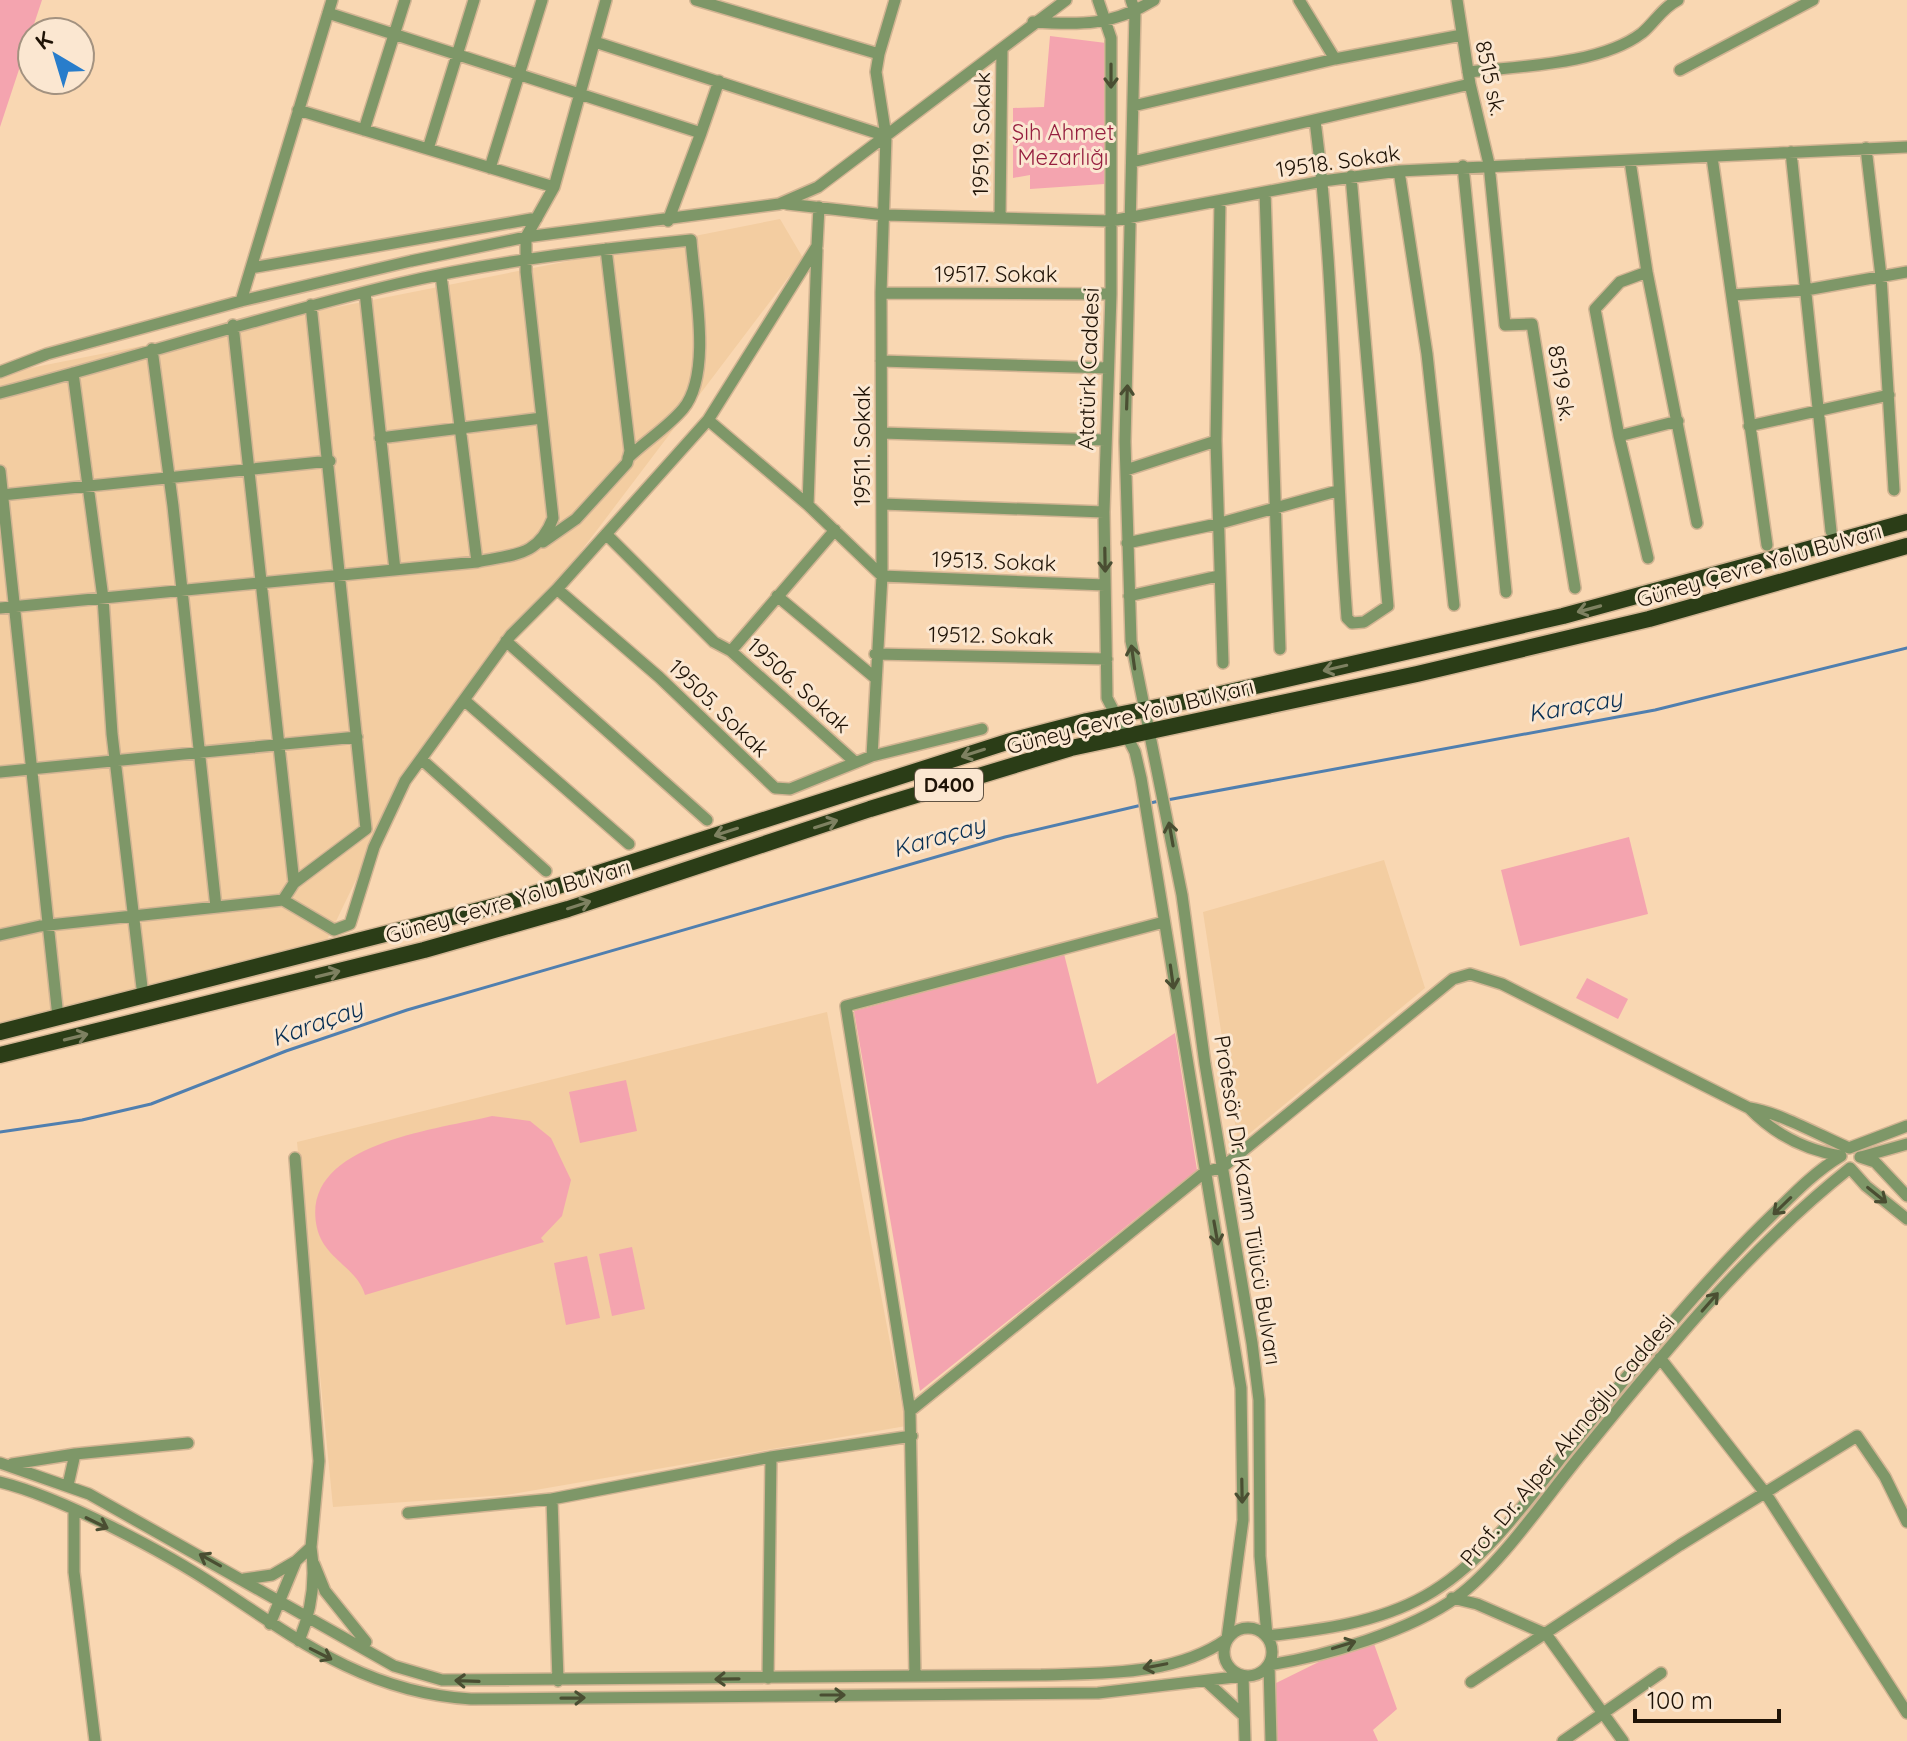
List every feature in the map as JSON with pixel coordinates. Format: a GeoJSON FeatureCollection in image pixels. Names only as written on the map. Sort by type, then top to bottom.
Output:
{"type":"FeatureCollection","features":[{"type":"Feature","properties":{"kind":"highway","name":"Güney Çevre Yolu Bulvarı"},"geometry":{"type":"LineString","coordinates":[[0,1032],[499,905],[1007,742],[1118,714],[1563,616],[1907,522]]}},
{"type":"Feature","properties":{"kind":"highway","name":"Güney Çevre Yolu Bulvarı"},"geometry":{"type":"LineString","coordinates":[[0,1055],[424,950],[568,909],[870,809],[1071,748],[1649,619],[1907,546]]}},
{"type":"Feature","properties":{"kind":"street"},"geometry":{"type":"LineString","coordinates":[[241,301],[332,0]]}},
{"type":"Feature","properties":{"kind":"street"},"geometry":{"type":"LineString","coordinates":[[364,130],[405,0]]}},
{"type":"Feature","properties":{"kind":"street"},"geometry":{"type":"LineString","coordinates":[[428,149],[474,0]]}},
{"type":"Feature","properties":{"kind":"street"},"geometry":{"type":"LineString","coordinates":[[490,168],[542,0]]}},
{"type":"Feature","properties":{"kind":"street"},"geometry":{"type":"LineString","coordinates":[[530,551],[547,532],[553,518],[526,237],[554,187],[606,0]]}},
{"type":"Feature","properties":{"kind":"street"},"geometry":{"type":"LineString","coordinates":[[696,0],[738,6],[879,54]]}},
{"type":"Feature","properties":{"kind":"street","name":"19511. Sokak"},"geometry":{"type":"LineString","coordinates":[[872,756],[875,654],[882,576],[881,293],[886,136],[876,72],[895,0]]}},
{"type":"Feature","properties":{"kind":"street"},"geometry":{"type":"LineString","coordinates":[[0,372],[47,354],[241,301],[405,262],[526,237],[668,221],[779,204],[812,203],[886,136],[1064,0]]}},
{"type":"Feature","properties":{"kind":"street","name":"Atatürk Caddesi"},"geometry":{"type":"LineString","coordinates":[[1098,0],[1111,38],[1111,294],[1104,512],[1107,698],[1128,736],[1141,778]]}},
{"type":"Feature","properties":{"kind":"street"},"geometry":{"type":"LineString","coordinates":[[1033,22],[1087,26],[1154,0]]}},
{"type":"Feature","properties":{"kind":"street"},"geometry":{"type":"LineString","coordinates":[[1299,0],[1335,59]]}},
{"type":"Feature","properties":{"kind":"street","name":"8515 sk."},"geometry":{"type":"LineString","coordinates":[[1458,0],[1469,78],[1489,164]]}},
{"type":"Feature","properties":{"kind":"street"},"geometry":{"type":"LineString","coordinates":[[1132,162],[1315,120],[1469,78],[1611,49],[1641,33],[1666,6],[1678,0]]}},
{"type":"Feature","properties":{"kind":"street"},"geometry":{"type":"LineString","coordinates":[[1680,70],[1813,0]]}},
{"type":"Feature","properties":{"kind":"street","name":"Atatürk Caddesi"},"geometry":{"type":"LineString","coordinates":[[1133,6],[1127,543],[1131,641],[1142,709],[1151,732],[1160,773]]}},
{"type":"Feature","properties":{"kind":"street"},"geometry":{"type":"LineString","coordinates":[[328,13],[579,97],[701,133]]}},
{"type":"Feature","properties":{"kind":"street"},"geometry":{"type":"LineString","coordinates":[[1133,106],[1335,59],[1462,35]]}},
{"type":"Feature","properties":{"kind":"street"},"geometry":{"type":"LineString","coordinates":[[595,42],[886,136]]}},
{"type":"Feature","properties":{"kind":"street","name":"19519. Sokak"},"geometry":{"type":"LineString","coordinates":[[1000,218],[1002,49]]}},
{"type":"Feature","properties":{"kind":"street"},"geometry":{"type":"LineString","coordinates":[[668,221],[719,81]]}},
{"type":"Feature","properties":{"kind":"street"},"geometry":{"type":"LineString","coordinates":[[298,110],[554,187]]}},
{"type":"Feature","properties":{"kind":"street"},"geometry":{"type":"LineString","coordinates":[[1315,120],[1323,181],[1337,414],[1337,491],[1347,618],[1352,623],[1364,622],[1388,606],[1351,176]]}},
{"type":"Feature","properties":{"kind":"street","name":"19518. Sokak"},"geometry":{"type":"LineString","coordinates":[[812,203],[885,215],[1111,221],[1351,176],[1399,171],[1489,164],[1630,161],[1907,147]]}},
{"type":"Feature","properties":{"kind":"street"},"geometry":{"type":"LineString","coordinates":[[1866,148],[1881,276],[1894,490]]}},
{"type":"Feature","properties":{"kind":"street"},"geometry":{"type":"LineString","coordinates":[[1791,152],[1831,531]]}},
{"type":"Feature","properties":{"kind":"street"},"geometry":{"type":"LineString","coordinates":[[1712,157],[1767,545]]}},
{"type":"Feature","properties":{"kind":"street"},"geometry":{"type":"LineString","coordinates":[[1630,161],[1647,272],[1697,523]]}},
{"type":"Feature","properties":{"kind":"street","name":"8519 sk."},"geometry":{"type":"LineString","coordinates":[[1489,164],[1505,325],[1532,324],[1575,588]]}},
{"type":"Feature","properties":{"kind":"street"},"geometry":{"type":"LineString","coordinates":[[1463,166],[1506,592]]}},
{"type":"Feature","properties":{"kind":"street"},"geometry":{"type":"LineString","coordinates":[[1399,171],[1427,354],[1454,605]]}},
{"type":"Feature","properties":{"kind":"street"},"geometry":{"type":"LineString","coordinates":[[1265,192],[1280,649]]}},
{"type":"Feature","properties":{"kind":"street"},"geometry":{"type":"LineString","coordinates":[[1220,201],[1216,441],[1223,663]]}},
{"type":"Feature","properties":{"kind":"street"},"geometry":{"type":"LineString","coordinates":[[808,505],[817,246],[812,203]]}},
{"type":"Feature","properties":{"kind":"street"},"geometry":{"type":"LineString","coordinates":[[251,268],[537,218]]}},
{"type":"Feature","properties":{"kind":"street"},"geometry":{"type":"LineString","coordinates":[[0,393],[233,325],[441,275],[526,258],[691,240],[700,361],[696,382],[685,407],[628,458],[576,519],[530,551],[477,562],[6,607]]}},
{"type":"Feature","properties":{"kind":"street"},"geometry":{"type":"LineString","coordinates":[[404,241],[405,262]]}},
{"type":"Feature","properties":{"kind":"street"},"geometry":{"type":"LineString","coordinates":[[0,935],[49,925],[283,900],[334,930],[350,924],[374,847],[405,781],[506,641],[557,589],[708,420],[817,246]]}},
{"type":"Feature","properties":{"kind":"street"},"geometry":{"type":"LineString","coordinates":[[606,249],[630,451],[628,458]]}},
{"type":"Feature","properties":{"kind":"street"},"geometry":{"type":"LineString","coordinates":[[1647,272],[1620,282],[1595,309],[1619,436],[1648,558]]}},
{"type":"Feature","properties":{"kind":"street"},"geometry":{"type":"LineString","coordinates":[[1732,295],[1806,290],[1907,272]]}},
{"type":"Feature","properties":{"kind":"street"},"geometry":{"type":"LineString","coordinates":[[441,275],[477,562]]}},
{"type":"Feature","properties":{"kind":"street"},"geometry":{"type":"LineString","coordinates":[[365,292],[395,570]]}},
{"type":"Feature","properties":{"kind":"street","name":"19517. Sokak"},"geometry":{"type":"LineString","coordinates":[[881,293],[1111,294]]}},
{"type":"Feature","properties":{"kind":"street"},"geometry":{"type":"LineString","coordinates":[[283,900],[294,883],[366,829],[330,461],[311,305]]}},
{"type":"Feature","properties":{"kind":"street"},"geometry":{"type":"LineString","coordinates":[[233,325],[294,883]]}},
{"type":"Feature","properties":{"kind":"street"},"geometry":{"type":"LineString","coordinates":[[152,349],[216,907]]}},
{"type":"Feature","properties":{"kind":"street"},"geometry":{"type":"LineString","coordinates":[[881,361],[1108,368]]}},
{"type":"Feature","properties":{"kind":"street"},"geometry":{"type":"LineString","coordinates":[[73,373],[103,598],[115,762],[143,996]]}},
{"type":"Feature","properties":{"kind":"street"},"geometry":{"type":"LineString","coordinates":[[1749,426],[1889,395]]}},
{"type":"Feature","properties":{"kind":"street"},"geometry":{"type":"LineString","coordinates":[[380,438],[542,418]]}},
{"type":"Feature","properties":{"kind":"street"},"geometry":{"type":"LineString","coordinates":[[708,420],[808,505],[882,576]]}},
{"type":"Feature","properties":{"kind":"street"},"geometry":{"type":"LineString","coordinates":[[1619,436],[1678,421]]}},
{"type":"Feature","properties":{"kind":"street"},"geometry":{"type":"LineString","coordinates":[[882,433],[1105,440]]}},
{"type":"Feature","properties":{"kind":"street"},"geometry":{"type":"LineString","coordinates":[[1126,470],[1216,441]]}},
{"type":"Feature","properties":{"kind":"street"},"geometry":{"type":"LineString","coordinates":[[2,495],[330,461]]}},
{"type":"Feature","properties":{"kind":"street"},"geometry":{"type":"LineString","coordinates":[[0,471],[6,607],[31,770],[58,1017]]}},
{"type":"Feature","properties":{"kind":"street"},"geometry":{"type":"LineString","coordinates":[[1127,543],[1217,524],[1337,491]]}},
{"type":"Feature","properties":{"kind":"street"},"geometry":{"type":"LineString","coordinates":[[882,504],[1104,512]]}},
{"type":"Feature","properties":{"kind":"street"},"geometry":{"type":"LineString","coordinates":[[731,651],[835,530]]}},
{"type":"Feature","properties":{"kind":"street","name":"19506. Sokak"},"geometry":{"type":"LineString","coordinates":[[606,534],[714,642],[731,651],[855,762]]}},
{"type":"Feature","properties":{"kind":"street","name":"19513. Sokak"},"geometry":{"type":"LineString","coordinates":[[882,576],[1105,585]]}},
{"type":"Feature","properties":{"kind":"street"},"geometry":{"type":"LineString","coordinates":[[1129,596],[1218,576]]}},
{"type":"Feature","properties":{"kind":"street","name":"19505. Sokak"},"geometry":{"type":"LineString","coordinates":[[557,589],[697,713],[768,784],[790,789],[872,756],[982,729]]}},
{"type":"Feature","properties":{"kind":"street"},"geometry":{"type":"LineString","coordinates":[[777,596],[874,677]]}},
{"type":"Feature","properties":{"kind":"street"},"geometry":{"type":"LineString","coordinates":[[506,641],[707,820]]}},
{"type":"Feature","properties":{"kind":"street","name":"19512. Sokak"},"geometry":{"type":"LineString","coordinates":[[875,654],[1107,659]]}},
{"type":"Feature","properties":{"kind":"street"},"geometry":{"type":"LineString","coordinates":[[464,700],[629,844]]}},
{"type":"Feature","properties":{"kind":"street"},"geometry":{"type":"LineString","coordinates":[[0,772],[357,737]]}},
{"type":"Feature","properties":{"kind":"street"},"geometry":{"type":"LineString","coordinates":[[421,759],[546,871]]}},
{"type":"Feature","properties":{"kind":"street","name":"Profesör Dr. Kazım Tülücü Bulvarı"},"geometry":{"type":"LineString","coordinates":[[1160,773],[1182,895],[1205,1064],[1259,1400],[1260,1556],[1267,1636]]}},
{"type":"Feature","properties":{"kind":"street","name":"Profesör Dr. Kazım Tülücü Bulvarı"},"geometry":{"type":"LineString","coordinates":[[1141,778],[1241,1388],[1243,1520],[1227,1639]]}},
{"type":"Feature","properties":{"kind":"street"},"geometry":{"type":"LineString","coordinates":[[915,1676],[910,1411],[846,1006],[1164,922]]}},
{"type":"Feature","properties":{"kind":"street"},"geometry":{"type":"LineString","coordinates":[[910,1411],[1205,1172],[1223,1167],[1429,996],[1453,979],[1470,974],[1502,984],[1584,1023],[1749,1108],[1764,1123],[1815,1152],[1855,1150],[1860,1157],[1875,1162],[1907,1196]]}},
{"type":"Feature","properties":{"kind":"street"},"geometry":{"type":"LineString","coordinates":[[1749,1108],[1770,1111],[1845,1152]]}},
{"type":"Feature","properties":{"kind":"street","name":"Prof. Dr. Alper Akınoğlu Caddesi"},"geometry":{"type":"LineString","coordinates":[[1267,1636],[1315,1632],[1362,1620],[1422,1598],[1458,1574],[1538,1486],[1713,1274],[1817,1171],[1845,1152],[1907,1126]]}},
{"type":"Feature","properties":{"kind":"street"},"geometry":{"type":"LineString","coordinates":[[1860,1157],[1907,1144]]}},
{"type":"Feature","properties":{"kind":"street"},"geometry":{"type":"LineString","coordinates":[[1815,1152],[1817,1171]]}},
{"type":"Feature","properties":{"kind":"street"},"geometry":{"type":"LineString","coordinates":[[1845,1152],[1842,1163],[1907,1219]]}},
{"type":"Feature","properties":{"kind":"street"},"geometry":{"type":"LineString","coordinates":[[1875,1162],[1883,1152]]}},
{"type":"Feature","properties":{"kind":"street"},"geometry":{"type":"LineString","coordinates":[[1853,1171],[1860,1157]]}},
{"type":"Feature","properties":{"kind":"street"},"geometry":{"type":"LineString","coordinates":[[295,1158],[319,1461],[311,1547],[313,1562],[309,1616],[299,1641]]}},
{"type":"Feature","properties":{"kind":"street","name":"Prof. Dr. Alper Akınoğlu Caddesi"},"geometry":{"type":"LineString","coordinates":[[1269,1665],[1288,1662],[1425,1617],[1470,1587],[1660,1358],[1739,1269],[1839,1176],[1853,1171]]}},
{"type":"Feature","properties":{"kind":"street"},"geometry":{"type":"LineString","coordinates":[[1660,1358],[1766,1494],[1902,1697],[1907,1713]]}},
{"type":"Feature","properties":{"kind":"street"},"geometry":{"type":"LineString","coordinates":[[408,1513],[552,1499],[771,1457],[912,1436]]}},
{"type":"Feature","properties":{"kind":"street"},"geometry":{"type":"LineString","coordinates":[[1471,1682],[1680,1545],[1857,1436],[1885,1477],[1907,1522]]}},
{"type":"Feature","properties":{"kind":"street"},"geometry":{"type":"LineString","coordinates":[[4,1464],[188,1443]]}},
{"type":"Feature","properties":{"kind":"street"},"geometry":{"type":"LineString","coordinates":[[68,1485],[75,1454]]}},
{"type":"Feature","properties":{"kind":"street"},"geometry":{"type":"LineString","coordinates":[[768,1678],[771,1457]]}},
{"type":"Feature","properties":{"kind":"street"},"geometry":{"type":"LineString","coordinates":[[4,1464],[68,1485],[282,1600],[394,1666],[442,1680],[1124,1672],[1185,1659],[1246,1628],[1267,1636],[1273,1650],[1269,1665],[1271,1741]]}},
{"type":"Feature","properties":{"kind":"street"},"geometry":{"type":"LineString","coordinates":[[0,1482],[74,1511],[179,1564],[270,1624],[377,1681],[420,1693],[471,1699],[1098,1693],[1243,1676],[1261,1673],[1269,1665]]}},
{"type":"Feature","properties":{"kind":"street"},"geometry":{"type":"LineString","coordinates":[[552,1499],[558,1681]]}},
{"type":"Feature","properties":{"kind":"street"},"geometry":{"type":"LineString","coordinates":[[74,1511],[74,1572],[95,1741]]}},
{"type":"Feature","properties":{"kind":"street"},"geometry":{"type":"LineString","coordinates":[[244,1579],[272,1575],[296,1561],[311,1547]]}},
{"type":"Feature","properties":{"kind":"street"},"geometry":{"type":"LineString","coordinates":[[270,1624],[296,1561]]}},
{"type":"Feature","properties":{"kind":"street"},"geometry":{"type":"LineString","coordinates":[[313,1562],[325,1591],[356,1634],[394,1666]]}},
{"type":"Feature","properties":{"kind":"street"},"geometry":{"type":"LineString","coordinates":[[1438,1588],[1454,1599],[1477,1604],[1546,1634],[1623,1741]]}},
{"type":"Feature","properties":{"kind":"street"},"geometry":{"type":"LineString","coordinates":[[1266,1613],[1288,1633]]}},
{"type":"Feature","properties":{"kind":"street"},"geometry":{"type":"LineString","coordinates":[[1227,1639],[1226,1662],[1243,1676]]}},
{"type":"Feature","properties":{"kind":"street"},"geometry":{"type":"LineString","coordinates":[[1270,1686],[1288,1662]]}},
{"type":"Feature","properties":{"kind":"street"},"geometry":{"type":"LineString","coordinates":[[1563,1741],[1661,1673]]}},
{"type":"Feature","properties":{"kind":"street"},"geometry":{"type":"LineString","coordinates":[[1243,1676],[1245,1741]]}},
{"type":"Feature","properties":{"kind":"street"},"geometry":{"type":"LineString","coordinates":[[1206,1681],[1242,1714]]}},
{"type":"Feature","properties":{"kind":"shaded area"},"geometry":{"type":"Polygon","coordinates":[[[780,219],[803,258],[463,707],[382,826],[325,944],[0,1025],[0,374],[780,219]]]}},
{"type":"Feature","properties":{"kind":"shaded area"},"geometry":{"type":"Polygon","coordinates":[[[1384,860],[1425,988],[1238,1143],[1203,912],[1384,860]]]}},
{"type":"Feature","properties":{"kind":"shaded area"},"geometry":{"type":"Polygon","coordinates":[[[827,1012],[906,1426],[506,1495],[333,1507],[297,1142],[827,1012]]]}},
{"type":"Feature","properties":{"kind":"green space"},"geometry":{"type":"Polygon","coordinates":[[[0,0],[42,0],[37,16],[16,16],[16,79],[0,127],[0,0]]]}},
{"type":"Feature","properties":{"kind":"green space","name":"Şıh Ahmet Mezarlığı"},"geometry":{"type":"Polygon","coordinates":[[[1050,36],[1106,43],[1104,184],[1030,189],[1030,175],[1013,178],[1013,108],[1044,107],[1050,36]]]}},
{"type":"Feature","properties":{"kind":"green space"},"geometry":{"type":"Polygon","coordinates":[[[1629,837],[1648,914],[1520,946],[1501,870],[1629,837]]]}},
{"type":"Feature","properties":{"kind":"green space"},"geometry":{"type":"Polygon","coordinates":[[[1064,954],[1097,1084],[1175,1033],[1197,1170],[920,1391],[854,1011],[1064,954]]]}},
{"type":"Feature","properties":{"kind":"green space"},"geometry":{"type":"Polygon","coordinates":[[[1587,978],[1628,999],[1618,1019],[1576,998],[1587,978]]]}},
{"type":"Feature","properties":{"kind":"green space"},"geometry":{"type":"Polygon","coordinates":[[[626,1080],[637,1131],[580,1143],[569,1092],[626,1080]]]}},
{"type":"Feature","properties":{"kind":"green space"},"geometry":{"type":"Polygon","coordinates":[[[492,1116],[530,1121],[551,1138],[571,1180],[562,1216],[541,1238],[544,1242],[365,1295],[355,1277],[326,1248],[317,1228],[317,1199],[329,1177],[350,1159],[377,1145],[492,1116]]]}},
{"type":"Feature","properties":{"kind":"green space"},"geometry":{"type":"Polygon","coordinates":[[[632,1247],[645,1309],[612,1316],[599,1254],[632,1247]]]}},
{"type":"Feature","properties":{"kind":"green space"},"geometry":{"type":"Polygon","coordinates":[[[587,1256],[600,1318],[566,1325],[554,1263],[587,1256]]]}},
{"type":"Feature","properties":{"kind":"green space"},"geometry":{"type":"Polygon","coordinates":[[[1373,1641],[1397,1709],[1373,1730],[1378,1741],[1271,1741],[1270,1686],[1343,1650],[1373,1641]]]}},
{"type":"Feature","properties":{"kind":"waterway","name":"Karaçay"},"geometry":{"type":"LineString","coordinates":[[1167,800],[1655,710],[1907,648]]}},
{"type":"Feature","properties":{"kind":"waterway","name":"Karaçay"},"geometry":{"type":"LineString","coordinates":[[0,1132],[82,1120],[151,1104],[286,1051],[407,1010],[1005,837],[1159,801]]}}]}
